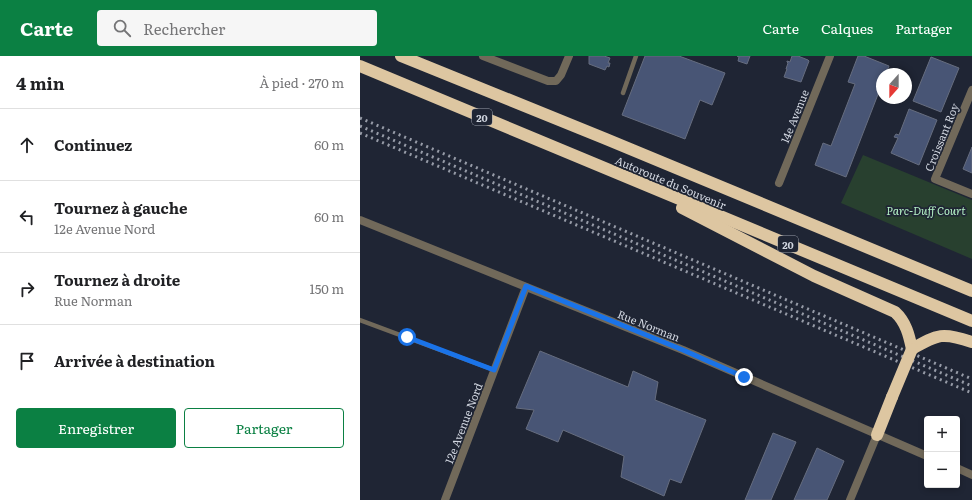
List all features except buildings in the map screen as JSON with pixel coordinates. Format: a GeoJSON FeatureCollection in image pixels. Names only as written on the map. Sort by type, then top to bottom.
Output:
{"type":"FeatureCollection","features":[{"type":"Feature","properties":{"kind":"highway","name":"Autoroute du Souvenir"},"geometry":{"type":"LineString","coordinates":[[401,56],[599,136],[972,291]]}},
{"type":"Feature","properties":{"kind":"highway","name":"Autoroute du Souvenir"},"geometry":{"type":"LineString","coordinates":[[360,66],[972,321]]}},
{"type":"Feature","properties":{"kind":"highway"},"geometry":{"type":"LineString","coordinates":[[605,168],[814,276],[895,312],[900,316],[906,326],[913,346],[877,435]]}},
{"type":"Feature","properties":{"kind":"highway"},"geometry":{"type":"LineString","coordinates":[[913,346],[933,337],[944,336],[972,342]]}},
{"type":"Feature","properties":{"kind":"street"},"geometry":{"type":"LineString","coordinates":[[483,56],[503,60],[548,81],[556,81],[561,76],[569,56]]}},
{"type":"Feature","properties":{"kind":"street","name":"14e Avenue"},"geometry":{"type":"LineString","coordinates":[[779,183],[830,56]]}},
{"type":"Feature","properties":{"kind":"street","name":"Croissant Roy"},"geometry":{"type":"LineString","coordinates":[[972,90],[935,179],[972,194]]}},
{"type":"Feature","properties":{"kind":"street","name":"Rue Norman"},"geometry":{"type":"LineString","coordinates":[[360,220],[688,352],[924,455]]}},
{"type":"Feature","properties":{"kind":"street","name":"12e Avenue Nord"},"geometry":{"type":"LineString","coordinates":[[445,500],[526,286]]}},
{"type":"Feature","properties":{"kind":"street"},"geometry":{"type":"LineString","coordinates":[[850,500],[877,435]]}},
{"type":"Feature","properties":{"kind":"street"},"geometry":{"type":"LineString","coordinates":[[960,469],[972,475]]}},
{"type":"Feature","properties":{"kind":"lane"},"geometry":{"type":"LineString","coordinates":[[622,93],[636,56]]}},
{"type":"Feature","properties":{"kind":"lane"},"geometry":{"type":"LineString","coordinates":[[360,320],[494,370]]}},
{"type":"Feature","properties":{"kind":"green space","name":"Parc-Duff Court"},"geometry":{"type":"Polygon","coordinates":[[[863,155],[972,200],[972,259],[841,203],[863,155]]]}},
{"type":"Feature","properties":{"kind":"railway"},"geometry":{"type":"LineString","coordinates":[[360,118],[972,379]]}},
{"type":"Feature","properties":{"kind":"railway"},"geometry":{"type":"LineString","coordinates":[[360,126],[972,386]]}},
{"type":"Feature","properties":{"kind":"railway"},"geometry":{"type":"LineString","coordinates":[[360,133],[972,393]]}},
{"type":"Feature","properties":{"kind":"route"},"geometry":{"type":"LineString","coordinates":[[407,337],[494,370],[526,286],[683,350],[744,377]]}}]}
